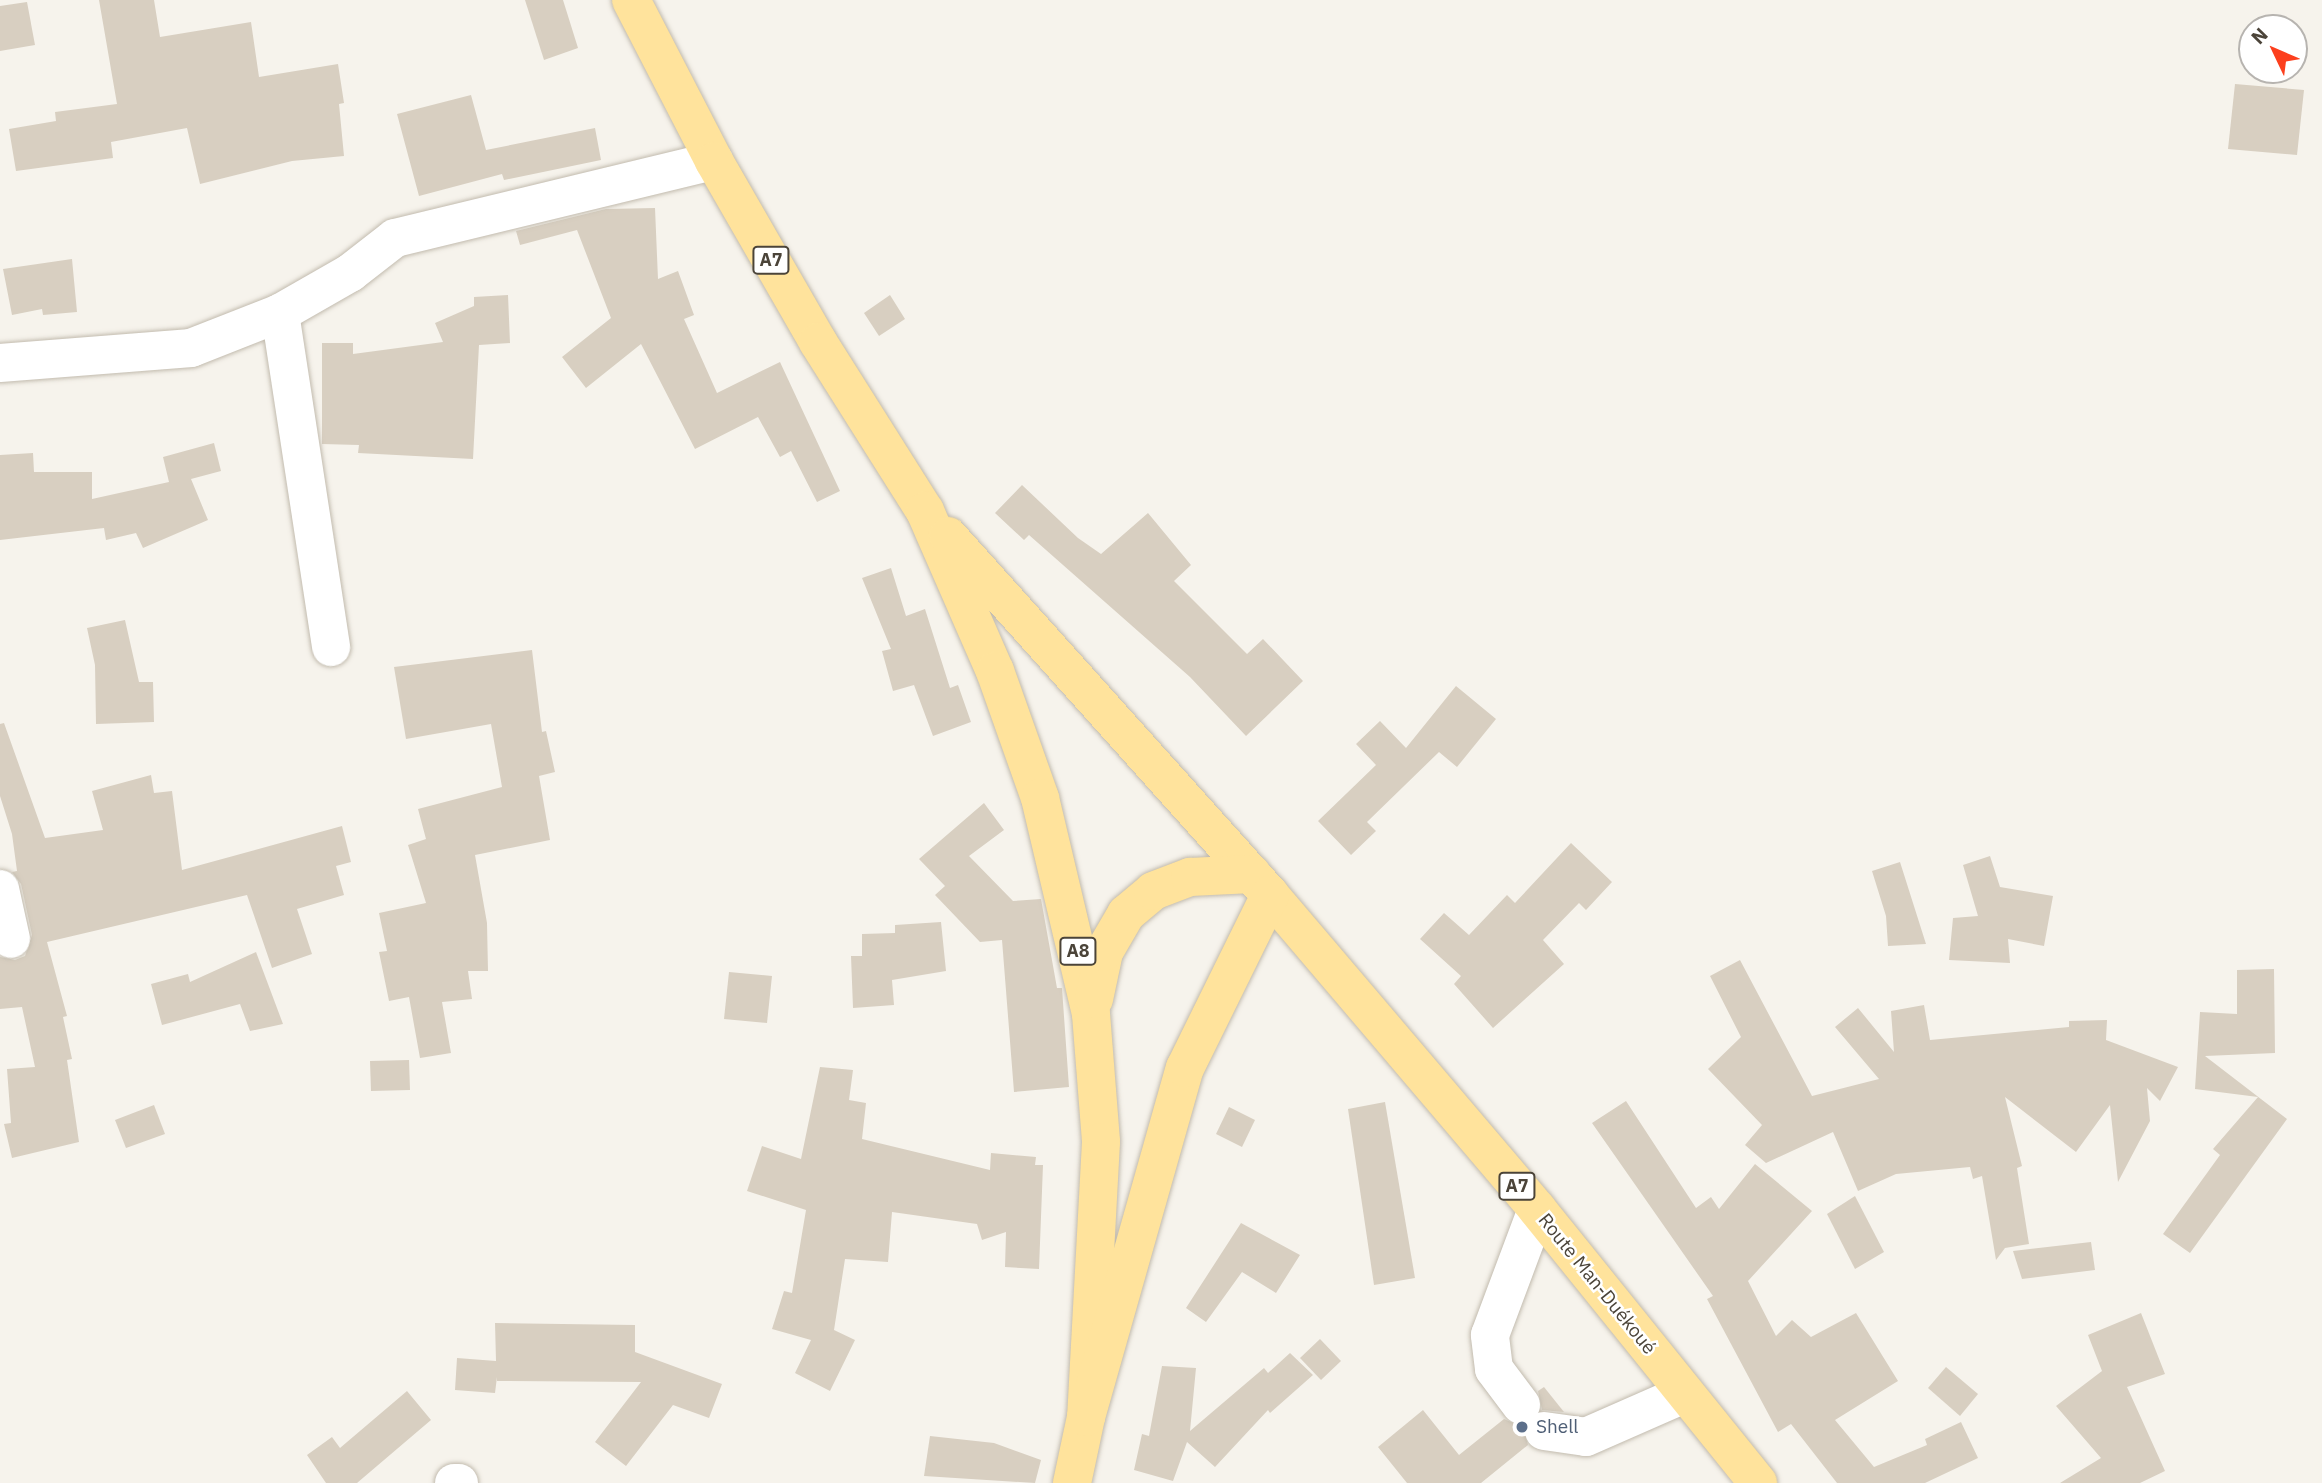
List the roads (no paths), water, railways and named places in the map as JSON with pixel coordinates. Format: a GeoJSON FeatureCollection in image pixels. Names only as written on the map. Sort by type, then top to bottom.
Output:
{"type":"FeatureCollection","features":[{"type":"Feature","properties":{"kind":"main road","name":"A7"},"geometry":{"type":"LineString","coordinates":[[631,0],[714,161],[818,342],[925,511],[1261,885]]}},
{"type":"Feature","properties":{"kind":"main road","name":"A8"},"geometry":{"type":"LineString","coordinates":[[925,511],[995,671],[1040,798],[1091,1014],[1101,1142],[1086,1417]]}},
{"type":"Feature","properties":{"kind":"main road","name":"A8"},"geometry":{"type":"LineString","coordinates":[[1072,1483],[1086,1417],[1185,1068],[1261,885],[1190,877],[1153,891],[1126,914],[1104,951],[1091,1014]]}},
{"type":"Feature","properties":{"kind":"main road","name":"Route Man-Duékoué"},"geometry":{"type":"LineString","coordinates":[[1261,885],[1537,1209],[1758,1483]]}},
{"type":"Feature","properties":{"kind":"street"},"geometry":{"type":"LineString","coordinates":[[0,363],[191,348],[280,313],[350,273],[395,238],[714,161]]}},
{"type":"Feature","properties":{"kind":"street"},"geometry":{"type":"LineString","coordinates":[[280,313],[331,647]]}},
{"type":"Feature","properties":{"kind":"street"},"geometry":{"type":"LineString","coordinates":[[0,889],[11,939]]}},
{"type":"Feature","properties":{"kind":"street"},"geometry":{"type":"LineString","coordinates":[[1537,1209],[1490,1335],[1494,1369],[1532,1418],[1586,1437],[1685,1394]]}},
{"type":"Feature","properties":{"kind":"street"},"geometry":{"type":"LineString","coordinates":[[454,1483],[460,1483]]}},
{"type":"Feature","properties":{"kind":"place","name":"Shell"},"geometry":{"type":"Point","coordinates":[1522,1427]}}]}
